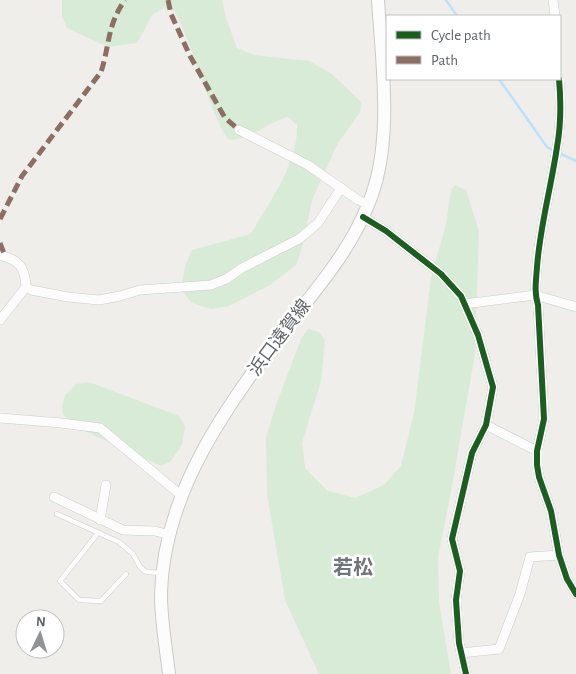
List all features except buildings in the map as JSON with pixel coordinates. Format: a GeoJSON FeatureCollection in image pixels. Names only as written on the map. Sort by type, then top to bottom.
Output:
{"type":"FeatureCollection","features":[{"type":"Feature","properties":{"kind":"main road","name":"浜口遠賀線"},"geometry":{"type":"LineString","coordinates":[[169,674],[161,596],[165,556],[182,496],[193,468],[209,439],[257,366],[341,257],[369,204],[378,172],[383,134],[384,89],[378,0]]}},
{"type":"Feature","properties":{"kind":"street"},"geometry":{"type":"LineString","coordinates":[[553,0],[555,15]]}},
{"type":"Feature","properties":{"kind":"street"},"geometry":{"type":"LineString","coordinates":[[559,80],[560,121],[558,146],[545,204],[538,250],[535,295],[538,305],[544,419],[537,451],[539,477],[551,511],[559,555],[567,579],[576,594]]}},
{"type":"Feature","properties":{"kind":"street"},"geometry":{"type":"LineString","coordinates":[[239,130],[308,165],[341,188],[369,204]]}},
{"type":"Feature","properties":{"kind":"street"},"geometry":{"type":"LineString","coordinates":[[26,287],[31,290],[68,297],[98,300],[140,290],[211,285],[226,279],[242,268],[299,238],[318,224],[341,188]]}},
{"type":"Feature","properties":{"kind":"street"},"geometry":{"type":"LineString","coordinates":[[363,217],[386,231],[441,274],[461,296],[478,335],[493,387],[486,425],[472,453],[452,539],[460,571],[456,600],[461,654],[466,674]]}},
{"type":"Feature","properties":{"kind":"street"},"geometry":{"type":"LineString","coordinates":[[0,255],[22,266],[26,278],[26,287],[0,320]]}},
{"type":"Feature","properties":{"kind":"street"},"geometry":{"type":"LineString","coordinates":[[464,304],[535,295],[576,307]]}},
{"type":"Feature","properties":{"kind":"street"},"geometry":{"type":"LineString","coordinates":[[0,418],[61,422],[100,428],[182,496]]}},
{"type":"Feature","properties":{"kind":"street"},"geometry":{"type":"LineString","coordinates":[[486,425],[537,451]]}},
{"type":"Feature","properties":{"kind":"street"},"geometry":{"type":"LineString","coordinates":[[100,520],[106,485]]}},
{"type":"Feature","properties":{"kind":"street"},"geometry":{"type":"LineString","coordinates":[[54,498],[123,530],[156,531],[170,535]]}},
{"type":"Feature","properties":{"kind":"street"},"geometry":{"type":"LineString","coordinates":[[461,654],[499,649],[520,594],[530,557],[559,555]]}},
{"type":"Feature","properties":{"kind":"lane"},"geometry":{"type":"LineString","coordinates":[[56,514],[119,542],[133,554],[140,567],[146,572],[163,574]]}},
{"type":"Feature","properties":{"kind":"lane"},"geometry":{"type":"LineString","coordinates":[[98,533],[60,581],[79,600],[102,601],[126,574]]}},
{"type":"Feature","properties":{"kind":"green space"},"geometry":{"type":"Polygon","coordinates":[[[62,0],[222,0],[226,18],[237,48],[254,55],[309,61],[332,74],[361,102],[360,112],[338,143],[312,200],[303,244],[296,265],[270,285],[229,306],[211,309],[192,303],[181,290],[185,266],[192,250],[251,234],[282,182],[288,168],[296,140],[297,125],[288,117],[246,136],[229,140],[218,121],[174,10],[164,8],[153,14],[137,43],[108,47],[67,28],[62,16],[62,0]]]}},
{"type":"Feature","properties":{"kind":"green space"},"geometry":{"type":"Polygon","coordinates":[[[455,185],[466,190],[479,231],[475,354],[438,557],[439,603],[451,674],[319,674],[285,600],[267,494],[266,437],[301,339],[308,329],[319,332],[325,341],[321,381],[302,443],[305,468],[328,491],[355,498],[384,485],[401,466],[414,413],[431,278],[446,224],[451,190],[455,185]]]}},
{"type":"Feature","properties":{"kind":"green space"},"geometry":{"type":"Polygon","coordinates":[[[89,382],[179,416],[185,426],[182,445],[170,462],[161,466],[74,426],[63,414],[62,407],[65,395],[76,384],[89,382]]]}},
{"type":"Feature","properties":{"kind":"waterway"},"geometry":{"type":"LineString","coordinates":[[446,0],[456,15]]}},
{"type":"Feature","properties":{"kind":"waterway"},"geometry":{"type":"LineString","coordinates":[[500,80],[547,147],[554,151]]}},
{"type":"Feature","properties":{"kind":"waterway"},"geometry":{"type":"LineString","coordinates":[[559,153],[576,161]]}},
{"type":"Feature","properties":{"kind":"marked path"},"geometry":{"type":"LineString","coordinates":[[0,219],[22,176],[101,72],[112,26],[125,0]]}},
{"type":"Feature","properties":{"kind":"marked path"},"geometry":{"type":"LineString","coordinates":[[168,0],[171,14],[190,56],[225,118],[239,130]]}},
{"type":"Feature","properties":{"kind":"marked path"},"geometry":{"type":"LineString","coordinates":[[0,243],[5,256]]}},
{"type":"Feature","properties":{"kind":"cycle path"},"geometry":{"type":"LineString","coordinates":[[559,80],[560,113],[558,139],[538,252],[536,282],[544,419],[537,451],[537,465],[539,477],[551,511],[559,555],[567,579],[576,594]]}},
{"type":"Feature","properties":{"kind":"cycle path"},"geometry":{"type":"LineString","coordinates":[[363,217],[386,231],[441,274],[461,296],[478,335],[493,387],[486,425],[472,453],[452,539],[460,571],[456,600],[459,643],[466,674]]}},
{"type":"Feature","properties":{"kind":"district","name":"若松"},"geometry":{"type":"Point","coordinates":[353,568]}}]}
